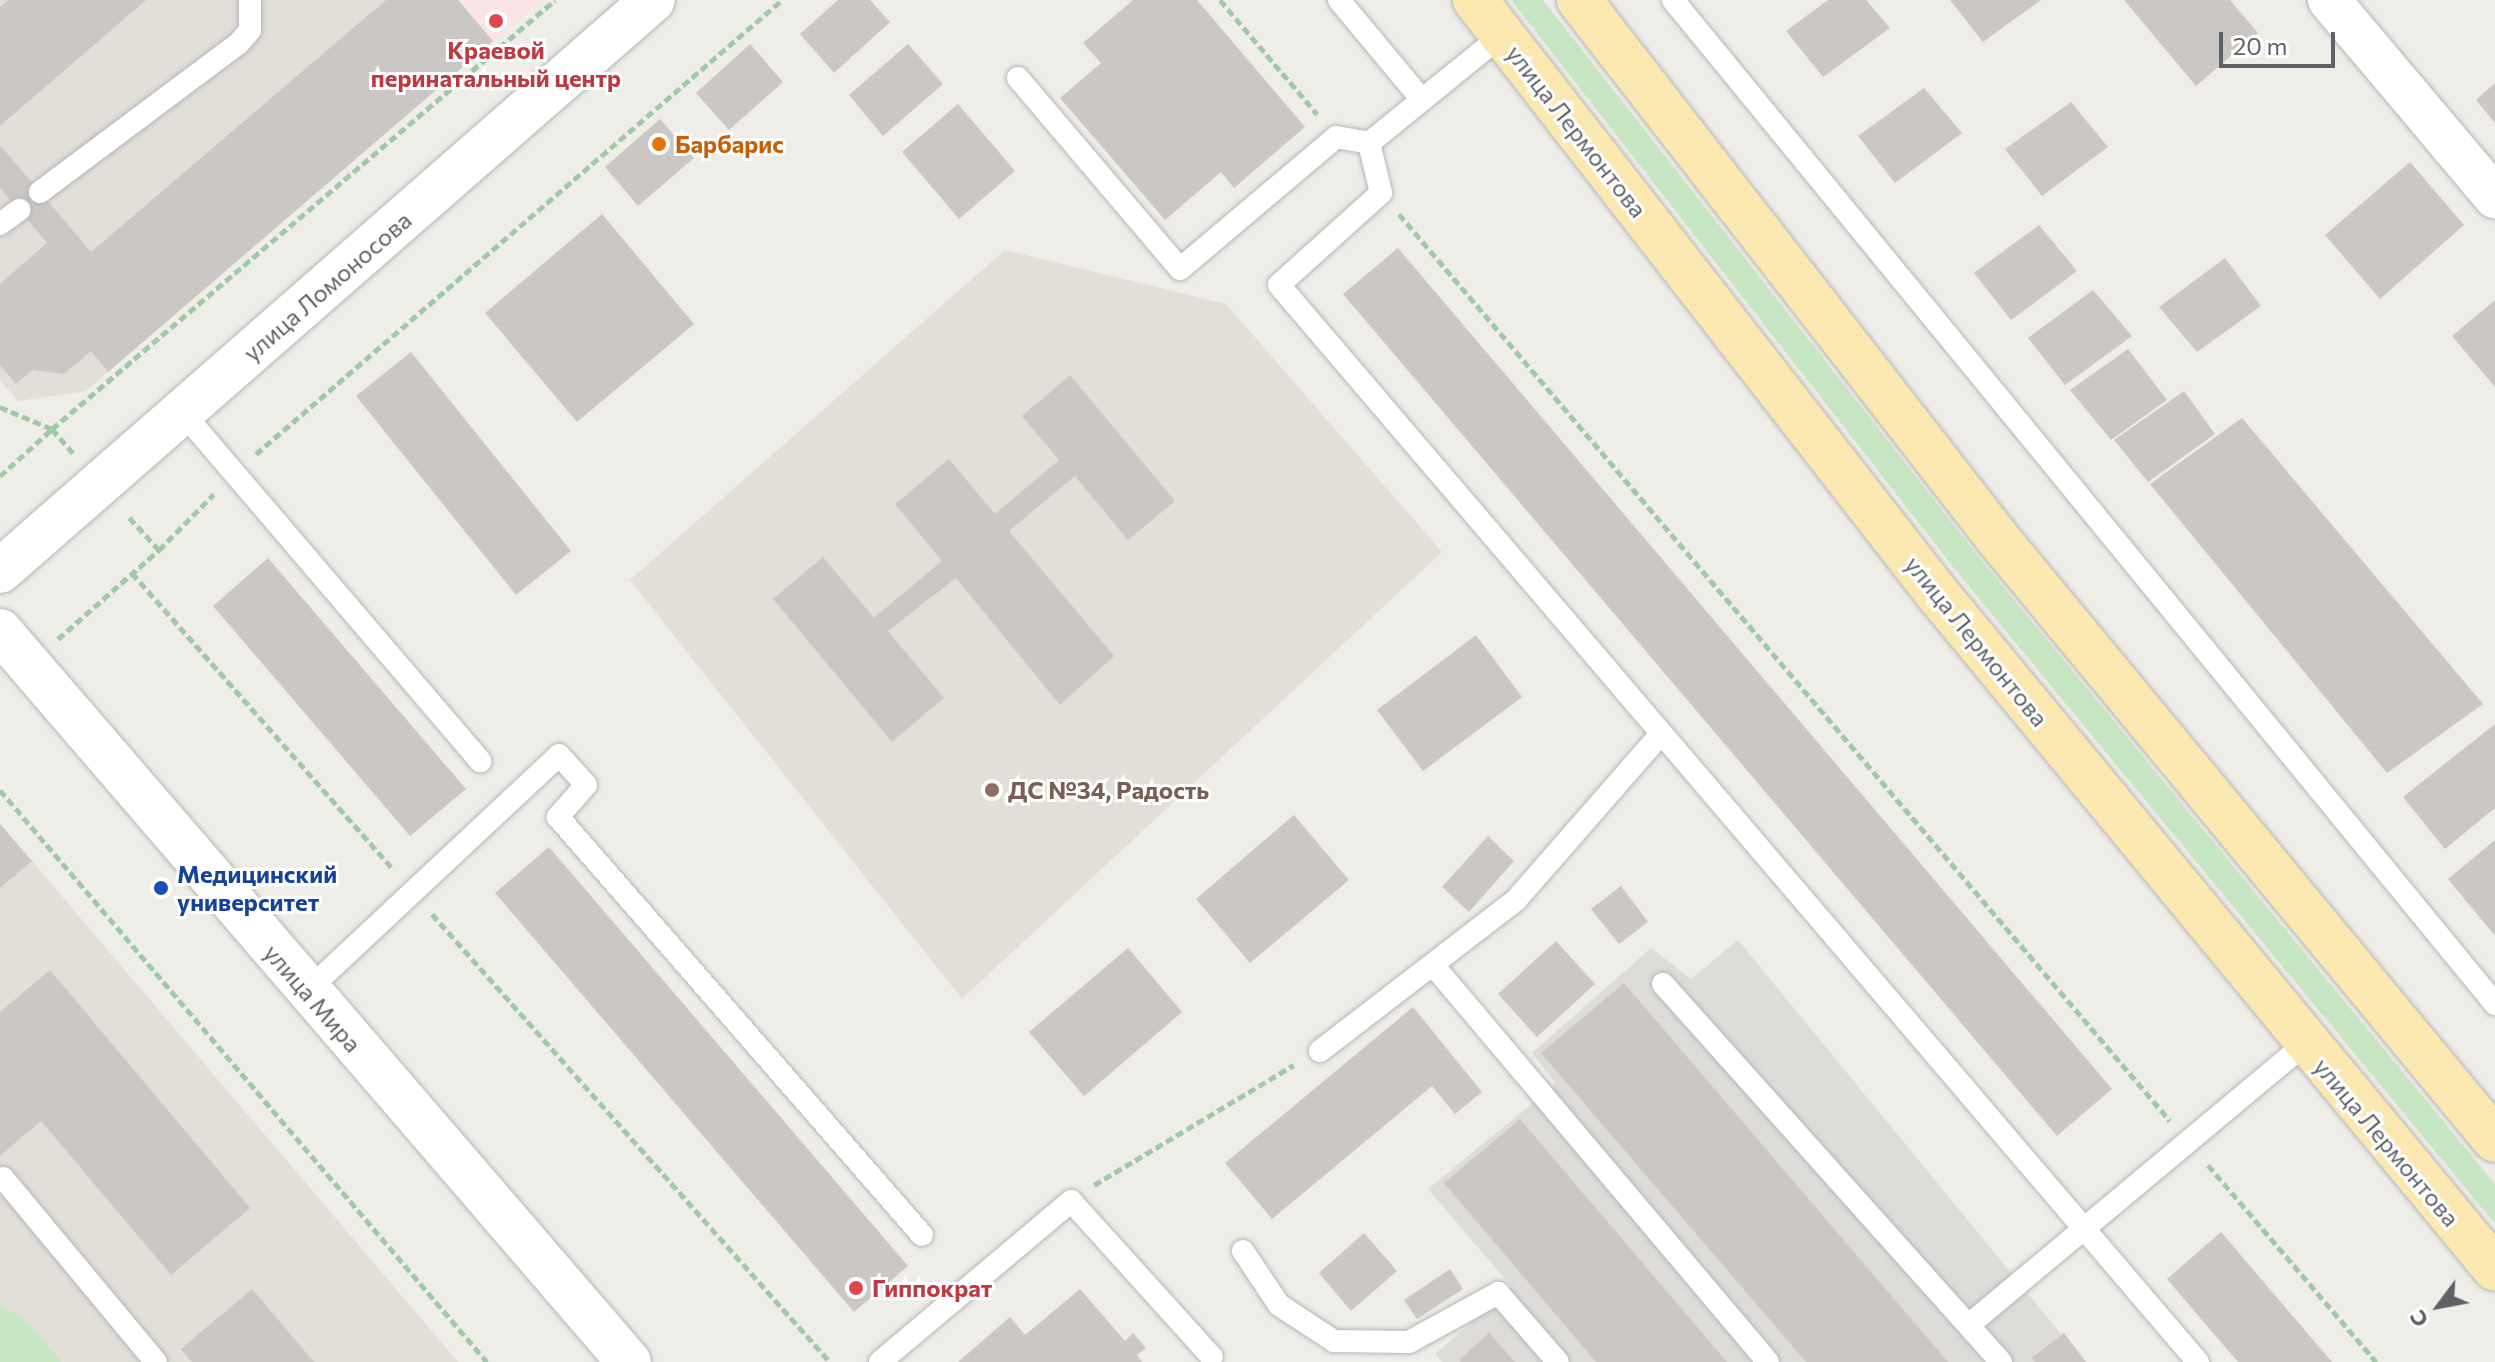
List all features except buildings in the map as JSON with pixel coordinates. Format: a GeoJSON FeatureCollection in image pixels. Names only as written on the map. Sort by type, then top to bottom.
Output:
{"type":"FeatureCollection","features":[{"type":"Feature","properties":{"kind":"main road","name":"улица Ломоносова"},"geometry":{"type":"LineString","coordinates":[[0,571],[653,0]]}},
{"type":"Feature","properties":{"kind":"main road","name":"улица Лермонтова"},"geometry":{"type":"LineString","coordinates":[[1475,0],[1935,591],[2304,1045],[2495,1269]]}},
{"type":"Feature","properties":{"kind":"main road"},"geometry":{"type":"LineString","coordinates":[[1579,0],[1999,540],[2495,1140]]}},
{"type":"Feature","properties":{"kind":"main road","name":"улица Мира"},"geometry":{"type":"LineString","coordinates":[[0,631],[629,1362]]}},
{"type":"Feature","properties":{"kind":"street"},"geometry":{"type":"LineString","coordinates":[[2329,0],[2495,197]]}},
{"type":"Feature","properties":{"kind":"lane"},"geometry":{"type":"LineString","coordinates":[[40,192],[238,44],[250,30],[250,0]]}},
{"type":"Feature","properties":{"kind":"lane"},"geometry":{"type":"LineString","coordinates":[[1339,0],[1422,100]]}},
{"type":"Feature","properties":{"kind":"lane"},"geometry":{"type":"LineString","coordinates":[[1673,0],[2495,1004]]}},
{"type":"Feature","properties":{"kind":"lane"},"geometry":{"type":"LineString","coordinates":[[1018,78],[1180,269],[1336,137],[1369,143],[1502,35]]}},
{"type":"Feature","properties":{"kind":"lane"},"geometry":{"type":"LineString","coordinates":[[1369,143],[1381,193],[1279,285],[2198,1362]]}},
{"type":"Feature","properties":{"kind":"lane"},"geometry":{"type":"LineString","coordinates":[[0,224],[19,210]]}},
{"type":"Feature","properties":{"kind":"lane"},"geometry":{"type":"LineString","coordinates":[[183,413],[480,761]]}},
{"type":"Feature","properties":{"kind":"lane"},"geometry":{"type":"LineString","coordinates":[[1320,1051],[1516,900],[1660,735]]}},
{"type":"Feature","properties":{"kind":"lane"},"geometry":{"type":"LineString","coordinates":[[307,991],[559,755],[586,785],[558,817],[922,1235]]}},
{"type":"Feature","properties":{"kind":"lane"},"geometry":{"type":"LineString","coordinates":[[1433,965],[1768,1362]]}},
{"type":"Feature","properties":{"kind":"lane"},"geometry":{"type":"LineString","coordinates":[[1663,984],[2001,1362]]}},
{"type":"Feature","properties":{"kind":"lane"},"geometry":{"type":"LineString","coordinates":[[1970,1324],[2186,1139],[2304,1045]]}},
{"type":"Feature","properties":{"kind":"lane"},"geometry":{"type":"LineString","coordinates":[[3,1178],[156,1362]]}},
{"type":"Feature","properties":{"kind":"lane"},"geometry":{"type":"LineString","coordinates":[[880,1362],[1071,1201],[1212,1357]]}},
{"type":"Feature","properties":{"kind":"lane"},"geometry":{"type":"LineString","coordinates":[[1243,1251],[1279,1305],[1334,1341],[1409,1342],[1498,1293],[1558,1362]]}},
{"type":"Feature","properties":{"kind":"path"},"geometry":{"type":"LineString","coordinates":[[0,407],[52,429],[555,0]]}},
{"type":"Feature","properties":{"kind":"path"},"geometry":{"type":"LineString","coordinates":[[159,550],[234,473],[782,0]]}},
{"type":"Feature","properties":{"kind":"path"},"geometry":{"type":"LineString","coordinates":[[1220,0],[1336,137]]}},
{"type":"Feature","properties":{"kind":"path"},"geometry":{"type":"LineString","coordinates":[[1381,193],[2376,1362]]}},
{"type":"Feature","properties":{"kind":"path"},"geometry":{"type":"LineString","coordinates":[[132,573],[830,1362]]}},
{"type":"Feature","properties":{"kind":"path"},"geometry":{"type":"LineString","coordinates":[[0,790],[487,1362]]}},
{"type":"Feature","properties":{"kind":"path"},"geometry":{"type":"LineString","coordinates":[[1071,1201],[1201,1115],[1320,1051]]}},
{"type":"Feature","properties":{"kind":"shaded area"},"geometry":{"type":"Polygon","coordinates":[[[0,0],[458,0],[493,41],[86,391],[18,401],[0,380],[0,0]]]}},
{"type":"Feature","properties":{"kind":"shaded area","name":"Краевой перинатальный центр"},"geometry":{"type":"Polygon","coordinates":[[[458,0],[541,0],[493,41],[458,0]]]}},
{"type":"Feature","properties":{"kind":"shaded area","name":"ДС №34, Радость"},"geometry":{"type":"Polygon","coordinates":[[[1005,250],[1226,304],[1442,552],[962,999],[630,580],[1005,250]]]}},
{"type":"Feature","properties":{"kind":"shaded area"},"geometry":{"type":"Polygon","coordinates":[[[0,824],[32,861],[458,1362],[0,1362],[0,824]]]}},
{"type":"Feature","properties":{"kind":"shaded area"},"geometry":{"type":"Polygon","coordinates":[[[1738,940],[2084,1362],[1442,1362],[1435,1354],[1512,1287],[1428,1189],[1556,1084],[1532,1053],[1651,948],[1691,979],[1738,940]]]}},
{"type":"Feature","properties":{"kind":"green space"},"geometry":{"type":"Polygon","coordinates":[[[1511,0],[1543,0],[1977,555],[2495,1184],[2495,1224],[1956,571],[1511,0]]]}},
{"type":"Feature","properties":{"kind":"green space"},"geometry":{"type":"Polygon","coordinates":[[[0,1304],[27,1322],[62,1362],[0,1362],[0,1304]]]}},
{"type":"Feature","properties":{"kind":"place","name":"Краевой перинатальный центр"},"geometry":{"type":"Point","coordinates":[496,21]}},
{"type":"Feature","properties":{"kind":"place","name":"Барбарис"},"geometry":{"type":"Point","coordinates":[659,144]}},
{"type":"Feature","properties":{"kind":"place","name":"ДС №34, Радость"},"geometry":{"type":"Point","coordinates":[992,790]}},
{"type":"Feature","properties":{"kind":"place","name":"Медицинский университет"},"geometry":{"type":"Point","coordinates":[161,888]}},
{"type":"Feature","properties":{"kind":"place","name":"Гиппократ"},"geometry":{"type":"Point","coordinates":[856,1288]}}]}
